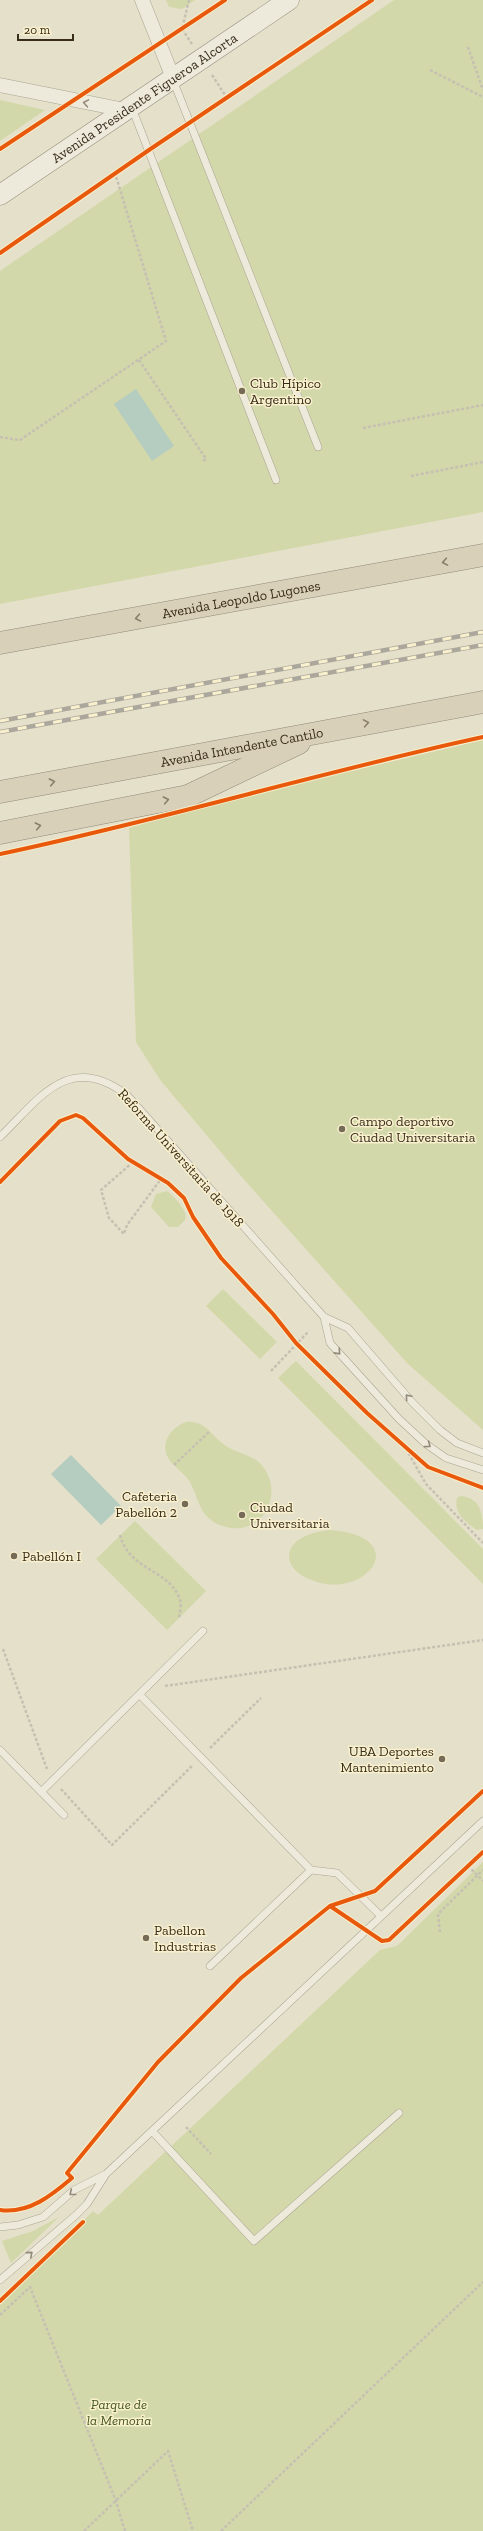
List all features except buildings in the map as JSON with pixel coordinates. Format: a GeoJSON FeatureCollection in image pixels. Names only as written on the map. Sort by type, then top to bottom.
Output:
{"type":"FeatureCollection","features":[{"type":"Feature","properties":{"kind":"highway","name":"Avenida Leopoldo Lugones"},"geometry":{"type":"LineString","coordinates":[[0,643],[483,555]]}},
{"type":"Feature","properties":{"kind":"highway","name":"Avenida Intendente Cantilo"},"geometry":{"type":"LineString","coordinates":[[0,792],[483,702]]}},
{"type":"Feature","properties":{"kind":"highway"},"geometry":{"type":"LineString","coordinates":[[0,833],[188,796],[327,730]]}},
{"type":"Feature","properties":{"kind":"main road","name":"Avenida Presidente Figueroa Alcorta"},"geometry":{"type":"LineString","coordinates":[[0,195],[289,0]]}},
{"type":"Feature","properties":{"kind":"street"},"geometry":{"type":"LineString","coordinates":[[142,0],[158,44],[173,78]]}},
{"type":"Feature","properties":{"kind":"street"},"geometry":{"type":"LineString","coordinates":[[0,85],[128,108]]}},
{"type":"Feature","properties":{"kind":"lane"},"geometry":{"type":"LineString","coordinates":[[173,78],[318,447]]}},
{"type":"Feature","properties":{"kind":"lane"},"geometry":{"type":"LineString","coordinates":[[128,108],[276,480]]}},
{"type":"Feature","properties":{"kind":"lane","name":"Reforma Universitaria de 1918"},"geometry":{"type":"LineString","coordinates":[[0,1137],[42,1096],[64,1079],[91,1076],[110,1082],[127,1095],[324,1317],[348,1328],[412,1402],[440,1430],[457,1443],[483,1453]]}},
{"type":"Feature","properties":{"kind":"lane","name":"Reforma Universitaria de 1918"},"geometry":{"type":"LineString","coordinates":[[324,1317],[330,1343],[399,1419],[426,1444],[446,1458],[483,1470]]}},
{"type":"Feature","properties":{"kind":"lane"},"geometry":{"type":"LineString","coordinates":[[41,1792],[204,1631]]}},
{"type":"Feature","properties":{"kind":"lane"},"geometry":{"type":"LineString","coordinates":[[140,1694],[311,1870],[337,1872],[381,1916]]}},
{"type":"Feature","properties":{"kind":"lane"},"geometry":{"type":"LineString","coordinates":[[0,1750],[64,1815]]}},
{"type":"Feature","properties":{"kind":"lane"},"geometry":{"type":"LineString","coordinates":[[0,2280],[87,2204],[106,2174],[483,1821]]}},
{"type":"Feature","properties":{"kind":"lane"},"geometry":{"type":"LineString","coordinates":[[210,1966],[311,1870]]}},
{"type":"Feature","properties":{"kind":"lane"},"geometry":{"type":"LineString","coordinates":[[152,2131],[254,2240],[399,2113]]}},
{"type":"Feature","properties":{"kind":"lane"},"geometry":{"type":"LineString","coordinates":[[0,2227],[18,2225],[43,2217],[74,2190],[106,2174]]}},
{"type":"Feature","properties":{"kind":"path"},"geometry":{"type":"LineString","coordinates":[[182,29],[189,0]]}},
{"type":"Feature","properties":{"kind":"path"},"geometry":{"type":"LineString","coordinates":[[158,44],[188,25]]}},
{"type":"Feature","properties":{"kind":"path"},"geometry":{"type":"LineString","coordinates":[[468,47],[483,90]]}},
{"type":"Feature","properties":{"kind":"path"},"geometry":{"type":"LineString","coordinates":[[430,70],[483,97]]}},
{"type":"Feature","properties":{"kind":"path"},"geometry":{"type":"LineString","coordinates":[[0,436],[20,440],[166,341],[115,173]]}},
{"type":"Feature","properties":{"kind":"path"},"geometry":{"type":"LineString","coordinates":[[139,360],[206,459],[202,462]]}},
{"type":"Feature","properties":{"kind":"path"},"geometry":{"type":"LineString","coordinates":[[363,428],[483,405]]}},
{"type":"Feature","properties":{"kind":"path"},"geometry":{"type":"LineString","coordinates":[[411,476],[483,462]]}},
{"type":"Feature","properties":{"kind":"path"},"geometry":{"type":"LineString","coordinates":[[236,796],[483,737]]}},
{"type":"Feature","properties":{"kind":"path"},"geometry":{"type":"LineString","coordinates":[[128,1159],[138,1166]]}},
{"type":"Feature","properties":{"kind":"path"},"geometry":{"type":"LineString","coordinates":[[132,1162],[101,1190],[109,1218],[124,1234],[127,1225],[161,1179]]}},
{"type":"Feature","properties":{"kind":"path"},"geometry":{"type":"LineString","coordinates":[[155,1176],[168,1183]]}},
{"type":"Feature","properties":{"kind":"path"},"geometry":{"type":"LineString","coordinates":[[271,1371],[309,1331]]}},
{"type":"Feature","properties":{"kind":"path"},"geometry":{"type":"LineString","coordinates":[[291,1337],[302,1348]]}},
{"type":"Feature","properties":{"kind":"path"},"geometry":{"type":"LineString","coordinates":[[174,1465],[210,1431]]}},
{"type":"Feature","properties":{"kind":"path"},"geometry":{"type":"LineString","coordinates":[[401,1444],[417,1458]]}},
{"type":"Feature","properties":{"kind":"path"},"geometry":{"type":"LineString","coordinates":[[406,1449],[426,1484],[483,1543]]}},
{"type":"Feature","properties":{"kind":"path"},"geometry":{"type":"LineString","coordinates":[[120,1535],[127,1553],[171,1585],[180,1597],[179,1618]]}},
{"type":"Feature","properties":{"kind":"path"},"geometry":{"type":"LineString","coordinates":[[160,1687],[483,1640]]}},
{"type":"Feature","properties":{"kind":"path"},"geometry":{"type":"LineString","coordinates":[[3,1649],[48,1773]]}},
{"type":"Feature","properties":{"kind":"path"},"geometry":{"type":"LineString","coordinates":[[207,1751],[261,1698]]}},
{"type":"Feature","properties":{"kind":"path"},"geometry":{"type":"LineString","coordinates":[[59,1786],[112,1844],[195,1763]]}},
{"type":"Feature","properties":{"kind":"path"},"geometry":{"type":"LineString","coordinates":[[462,1871],[473,1861]]}},
{"type":"Feature","properties":{"kind":"path"},"geometry":{"type":"LineString","coordinates":[[468,1866],[483,1881]]}},
{"type":"Feature","properties":{"kind":"path"},"geometry":{"type":"LineString","coordinates":[[440,1932],[438,1914],[483,1870]]}},
{"type":"Feature","properties":{"kind":"path"},"geometry":{"type":"LineString","coordinates":[[186,2127],[211,2154]]}},
{"type":"Feature","properties":{"kind":"path"},"geometry":{"type":"LineString","coordinates":[[221,2531],[483,2282]]}},
{"type":"Feature","properties":{"kind":"path"},"geometry":{"type":"LineString","coordinates":[[0,2315],[30,2286],[116,2501],[124,2531]]}},
{"type":"Feature","properties":{"kind":"path"},"geometry":{"type":"LineString","coordinates":[[84,2531],[168,2451],[193,2531]]}},
{"type":"Feature","properties":{"kind":"green space"},"geometry":{"type":"Polygon","coordinates":[[[166,0],[195,0],[182,9],[169,7],[166,0]]]}},
{"type":"Feature","properties":{"kind":"green space","name":"Club Hípico Argentino"},"geometry":{"type":"Polygon","coordinates":[[[394,0],[483,0],[483,512],[0,604],[0,271],[394,0]]]}},
{"type":"Feature","properties":{"kind":"green space"},"geometry":{"type":"Polygon","coordinates":[[[0,100],[45,110],[0,141],[0,100]]]}},
{"type":"Feature","properties":{"kind":"green space","name":"Campo deportivo Ciudad Universitaria"},"geometry":{"type":"Polygon","coordinates":[[[483,740],[483,1430],[408,1364],[241,1176],[161,1081],[136,1042],[129,828],[220,802],[483,740]]]}},
{"type":"Feature","properties":{"kind":"green space"},"geometry":{"type":"Polygon","coordinates":[[[167,1191],[177,1200],[185,1213],[185,1220],[178,1227],[169,1227],[151,1207],[156,1194],[167,1191]]]}},
{"type":"Feature","properties":{"kind":"green space"},"geometry":{"type":"Polygon","coordinates":[[[223,1289],[277,1342],[260,1359],[206,1306],[223,1289]]]}},
{"type":"Feature","properties":{"kind":"green space"},"geometry":{"type":"Polygon","coordinates":[[[296,1361],[483,1549],[483,1584],[278,1378],[296,1361]]]}},
{"type":"Feature","properties":{"kind":"green space"},"geometry":{"type":"Polygon","coordinates":[[[186,1422],[193,1422],[203,1426],[226,1446],[256,1460],[263,1467],[271,1484],[270,1502],[261,1518],[253,1524],[239,1528],[225,1527],[212,1521],[202,1510],[190,1482],[186,1476],[171,1462],[165,1450],[167,1438],[170,1433],[186,1422]]]}},
{"type":"Feature","properties":{"kind":"green space"},"geometry":{"type":"Polygon","coordinates":[[[460,1496],[472,1499],[479,1506],[483,1529],[477,1530],[461,1517],[456,1503],[457,1498],[460,1496]]]}},
{"type":"Feature","properties":{"kind":"green space"},"geometry":{"type":"Polygon","coordinates":[[[135,1521],[206,1591],[167,1630],[96,1559],[135,1521]]]}},
{"type":"Feature","properties":{"kind":"green space"},"geometry":{"type":"Polygon","coordinates":[[[329,1530],[356,1535],[371,1544],[376,1555],[372,1567],[362,1577],[347,1583],[328,1584],[307,1578],[293,1568],[289,1558],[293,1545],[309,1534],[329,1530]]]}},
{"type":"Feature","properties":{"kind":"green space","name":"Parque de la Memoria"},"geometry":{"type":"Polygon","coordinates":[[[483,1862],[483,2531],[0,2531],[0,2305],[93,2211],[98,2215],[380,1950],[397,1946],[483,1862]]]}},
{"type":"Feature","properties":{"kind":"green space"},"geometry":{"type":"Polygon","coordinates":[[[59,2217],[11,2263],[2,2241],[33,2231],[59,2217]]]}},
{"type":"Feature","properties":{"kind":"shaded area"},"geometry":{"type":"Polygon","coordinates":[[[136,389],[174,446],[152,461],[114,404],[136,389]]]}},
{"type":"Feature","properties":{"kind":"shaded area"},"geometry":{"type":"Polygon","coordinates":[[[71,1455],[121,1506],[101,1525],[51,1474],[71,1455]]]}},
{"type":"Feature","properties":{"kind":"railway"},"geometry":{"type":"LineString","coordinates":[[0,721],[483,632]]}},
{"type":"Feature","properties":{"kind":"railway"},"geometry":{"type":"LineString","coordinates":[[0,732],[483,645]]}},
{"type":"Feature","properties":{"kind":"cycle path"},"geometry":{"type":"LineString","coordinates":[[0,149],[225,0]]}},
{"type":"Feature","properties":{"kind":"cycle path"},"geometry":{"type":"LineString","coordinates":[[0,253],[149,150],[372,0]]}},
{"type":"Feature","properties":{"kind":"cycle path"},"geometry":{"type":"LineString","coordinates":[[0,854],[61,841],[362,765],[483,737]]}},
{"type":"Feature","properties":{"kind":"cycle path"},"geometry":{"type":"LineString","coordinates":[[0,1182],[60,1121],[76,1115],[83,1118],[128,1159],[168,1183],[184,1198],[193,1217],[221,1258],[273,1314],[296,1343],[367,1413],[428,1467],[483,1488]]}},
{"type":"Feature","properties":{"kind":"cycle path"},"geometry":{"type":"LineString","coordinates":[[0,2210],[21,2209],[30,2206],[48,2197],[72,2178],[67,2173],[158,2062],[241,1978],[330,1906],[375,1891],[483,1791]]}},
{"type":"Feature","properties":{"kind":"cycle path"},"geometry":{"type":"LineString","coordinates":[[330,1906],[382,1941],[389,1940],[483,1852]]}},
{"type":"Feature","properties":{"kind":"cycle path"},"geometry":{"type":"LineString","coordinates":[[0,2301],[83,2222]]}},
{"type":"Feature","properties":{"kind":"place","name":"Club Hípico Argentino"},"geometry":{"type":"Point","coordinates":[242,391]}},
{"type":"Feature","properties":{"kind":"place","name":"Campo deportivo Ciudad Universitaria"},"geometry":{"type":"Point","coordinates":[342,1129]}},
{"type":"Feature","properties":{"kind":"place","name":"Cafeteria Pabellón 2"},"geometry":{"type":"Point","coordinates":[185,1504]}},
{"type":"Feature","properties":{"kind":"place","name":"Ciudad Universitaria"},"geometry":{"type":"Point","coordinates":[242,1515]}},
{"type":"Feature","properties":{"kind":"place","name":"Pabellón I"},"geometry":{"type":"Point","coordinates":[14,1556]}},
{"type":"Feature","properties":{"kind":"place","name":"UBA Deportes Mantenimiento"},"geometry":{"type":"Point","coordinates":[442,1759]}},
{"type":"Feature","properties":{"kind":"place","name":"Pabellon Industrias"},"geometry":{"type":"Point","coordinates":[146,1938]}}]}
